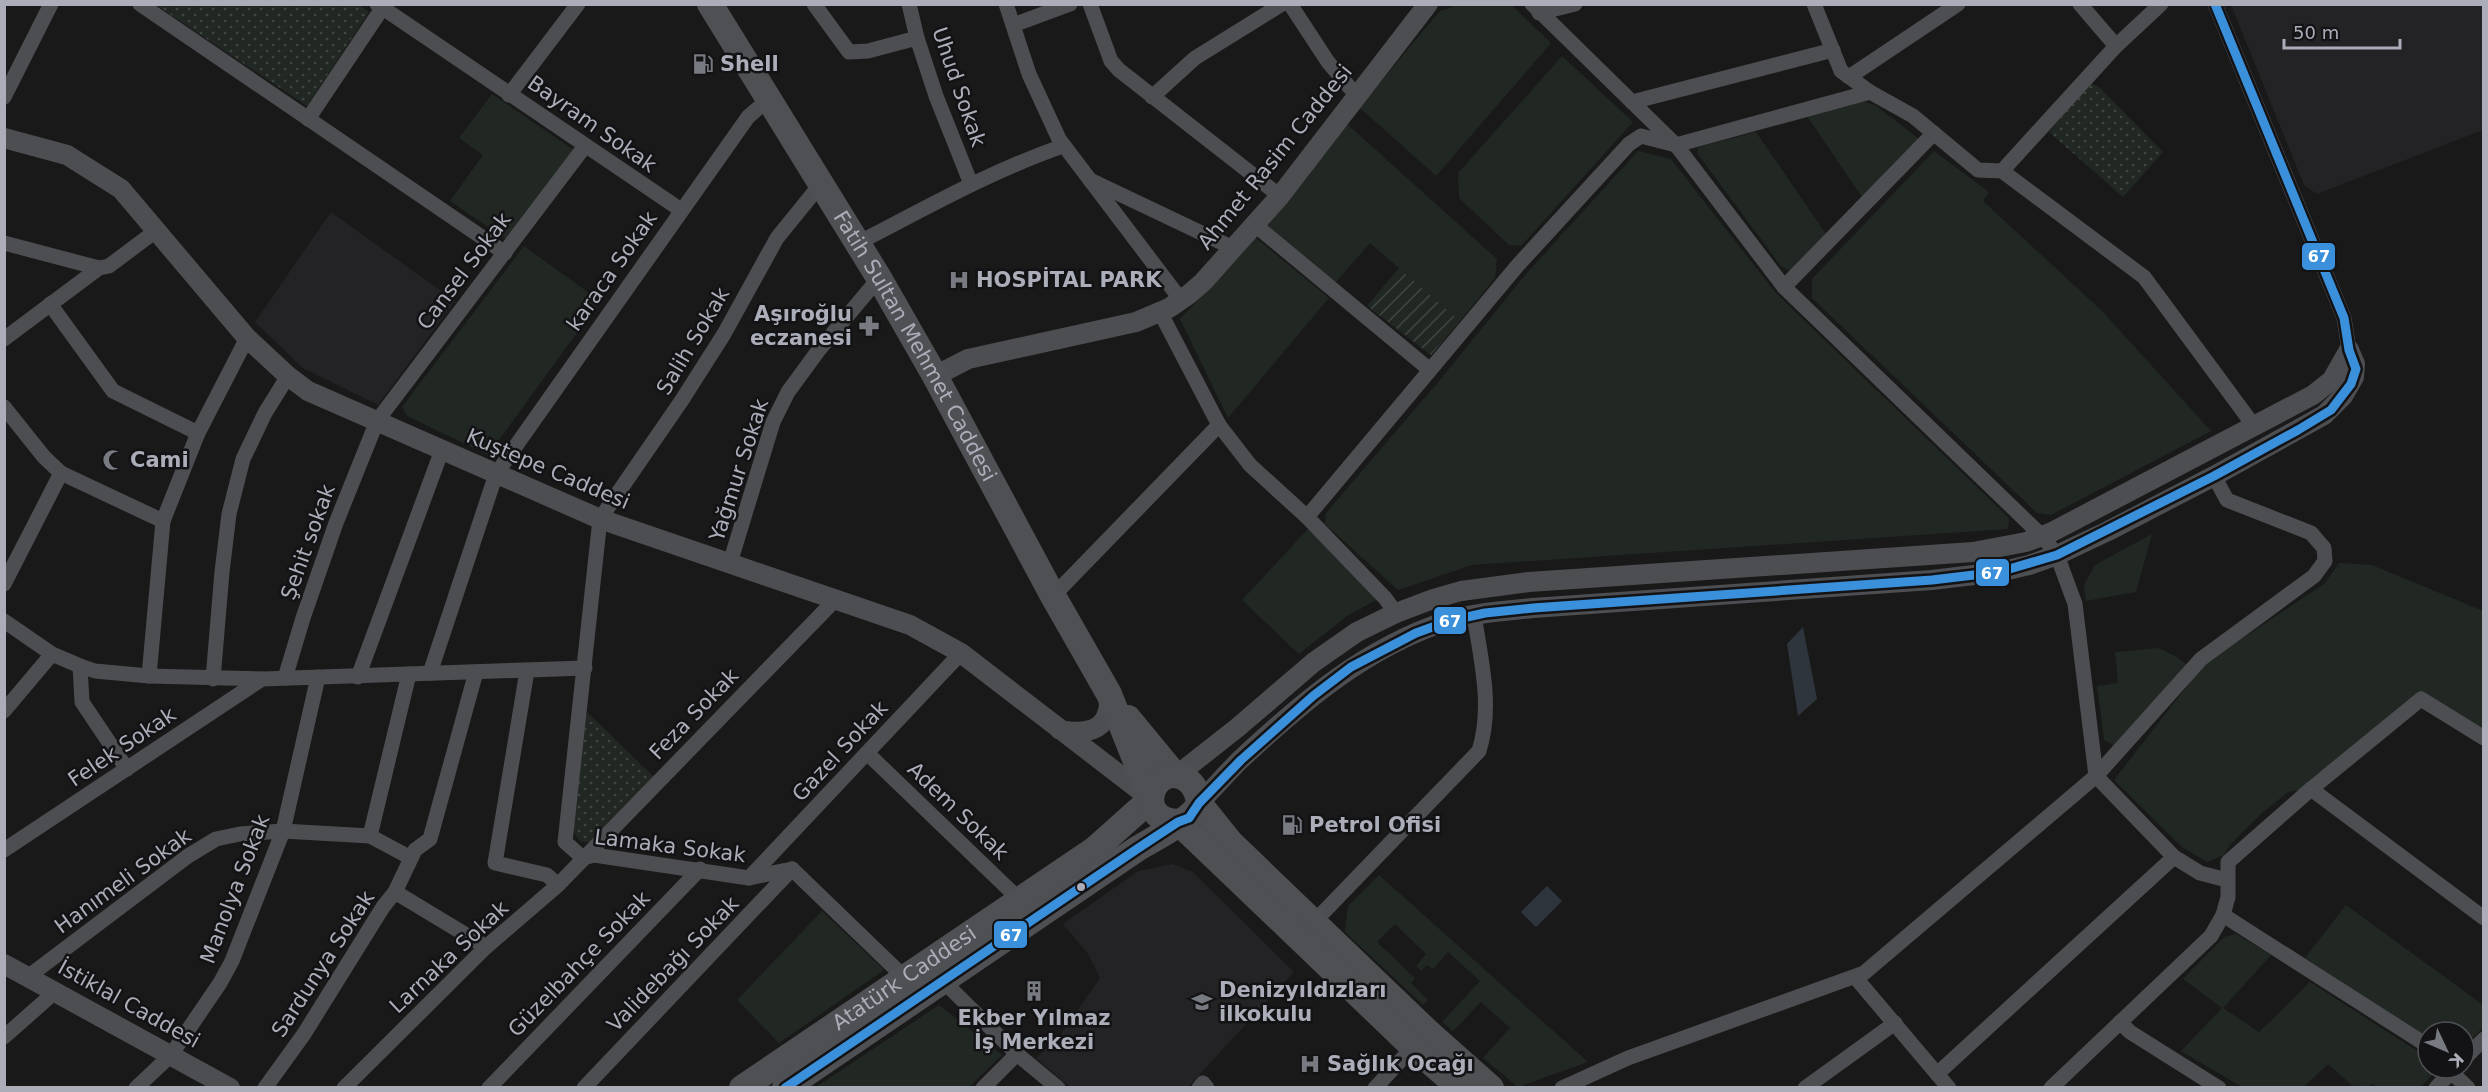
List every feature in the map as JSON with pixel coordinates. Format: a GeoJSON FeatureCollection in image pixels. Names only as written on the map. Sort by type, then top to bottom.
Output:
{"type":"FeatureCollection","features":[{"type":"Feature","properties":{"kind":"main road","name":"Fatih Sultan Mehmet Caddesi"},"geometry":{"type":"LineString","coordinates":[[710,4],[879,278],[1109,694],[1158,756],[1182,770],[1192,784],[1224,850]]}},
{"type":"Feature","properties":{"kind":"main road","name":"Fatih Sultan Mehmet Caddesi"},"geometry":{"type":"LineString","coordinates":[[1109,694],[1143,805],[1154,810],[1160,818],[1186,831]]}},
{"type":"Feature","properties":{"kind":"main road","name":"Atatürk Caddesi"},"geometry":{"type":"LineString","coordinates":[[742,1088],[1100,845],[1143,805],[1157,783],[1182,770]]}},
{"type":"Feature","properties":{"kind":"main road"},"geometry":{"type":"LineString","coordinates":[[1186,831],[1189,818],[1206,812]]}},
{"type":"Feature","properties":{"kind":"main road"},"geometry":{"type":"LineString","coordinates":[[785,1088],[1147,843],[1186,831],[1224,850],[1313,923],[1491,1088]]}},
{"type":"Feature","properties":{"kind":"main road"},"geometry":{"type":"LineString","coordinates":[[1224,850],[1413,1047],[1460,1088]]}},
{"type":"Feature","properties":{"kind":"street"},"geometry":{"type":"LineString","coordinates":[[4,97],[51,4]]}},
{"type":"Feature","properties":{"kind":"street"},"geometry":{"type":"LineString","coordinates":[[140,4],[504,252]]}},
{"type":"Feature","properties":{"kind":"street","name":"Bayram Sokak"},"geometry":{"type":"LineString","coordinates":[[578,4],[509,95],[681,210]]}},
{"type":"Feature","properties":{"kind":"street"},"geometry":{"type":"LineString","coordinates":[[814,4],[849,52],[868,51],[917,38]]}},
{"type":"Feature","properties":{"kind":"street","name":"Uhud Sokak"},"geometry":{"type":"LineString","coordinates":[[909,4],[917,38],[936,96],[971,184]]}},
{"type":"Feature","properties":{"kind":"street"},"geometry":{"type":"LineString","coordinates":[[1006,4],[1029,74],[1044,111],[1063,146],[1181,300]]}},
{"type":"Feature","properties":{"kind":"street"},"geometry":{"type":"LineString","coordinates":[[1013,25],[1070,4]]}},
{"type":"Feature","properties":{"kind":"street"},"geometry":{"type":"LineString","coordinates":[[1090,4],[1112,61],[1152,97],[1280,196]]}},
{"type":"Feature","properties":{"kind":"street"},"geometry":{"type":"LineString","coordinates":[[1152,97],[1195,58],[1282,4]]}},
{"type":"Feature","properties":{"kind":"street"},"geometry":{"type":"LineString","coordinates":[[1290,4],[1328,62],[1356,95]]}},
{"type":"Feature","properties":{"kind":"street","name":"Ahmet Rasim Caddesi"},"geometry":{"type":"LineString","coordinates":[[935,376],[968,359],[1136,322],[1181,300],[1203,282],[1280,196],[1428,4]]}},
{"type":"Feature","properties":{"kind":"street"},"geometry":{"type":"LineString","coordinates":[[1535,9],[1575,4]]}},
{"type":"Feature","properties":{"kind":"street"},"geometry":{"type":"LineString","coordinates":[[1814,4],[1841,71],[1870,92],[1913,116],[1978,170],[2001,171],[2144,277],[2254,426]]}},
{"type":"Feature","properties":{"kind":"street"},"geometry":{"type":"LineString","coordinates":[[1849,77],[1958,4]]}},
{"type":"Feature","properties":{"kind":"street"},"geometry":{"type":"LineString","coordinates":[[2080,4],[2116,46]]}},
{"type":"Feature","properties":{"kind":"street"},"geometry":{"type":"LineString","coordinates":[[2001,171],[2116,46],[2161,4]]}},
{"type":"Feature","properties":{"kind":"street"},"geometry":{"type":"LineString","coordinates":[[1206,812],[1218,784],[1241,760],[1281,724],[1351,668],[1416,633],[1449,621],[1474,615],[1544,607],[1932,580],[1999,572],[2057,555],[2214,476],[2312,423],[2335,406],[2354,377],[2355,364],[2349,350],[2348,335],[2340,309],[2215,4]]}},
{"type":"Feature","properties":{"kind":"street"},"geometry":{"type":"LineString","coordinates":[[308,119],[382,6],[509,95]]}},
{"type":"Feature","properties":{"kind":"street"},"geometry":{"type":"LineString","coordinates":[[1535,9],[1676,145],[1784,287],[2043,537],[2057,555],[2075,604],[2096,776],[2174,857],[2200,873],[2227,880]]}},
{"type":"Feature","properties":{"kind":"street"},"geometry":{"type":"LineString","coordinates":[[1632,102],[1833,50]]}},
{"type":"Feature","properties":{"kind":"street"},"geometry":{"type":"LineString","coordinates":[[1307,517],[1518,266],[1629,144],[1641,136],[1676,145],[1870,92]]}},
{"type":"Feature","properties":{"kind":"street","name":"karaca Sokak"},"geometry":{"type":"LineString","coordinates":[[430,673],[496,474],[748,117],[770,98]]}},
{"type":"Feature","properties":{"kind":"street"},"geometry":{"type":"LineString","coordinates":[[1784,287],[1934,134]]}},
{"type":"Feature","properties":{"kind":"street","name":"Kuştepe Caddesi"},"geometry":{"type":"LineString","coordinates":[[4,138],[67,155],[121,189],[247,338],[308,391],[600,519],[910,625],[961,653],[1124,778],[1143,805]]}},
{"type":"Feature","properties":{"kind":"street","name":"Cansel Sokak"},"geometry":{"type":"LineString","coordinates":[[377,421],[585,146]]}},
{"type":"Feature","properties":{"kind":"street"},"geometry":{"type":"LineString","coordinates":[[858,243],[971,184],[1025,159],[1063,146]]}},
{"type":"Feature","properties":{"kind":"street"},"geometry":{"type":"LineString","coordinates":[[1088,179],[1233,248]]}},
{"type":"Feature","properties":{"kind":"street","name":"Salih Sokak"},"geometry":{"type":"LineString","coordinates":[[600,519],[682,400],[724,334],[777,238],[820,185]]}},
{"type":"Feature","properties":{"kind":"street"},"geometry":{"type":"LineString","coordinates":[[1254,224],[1430,370]]}},
{"type":"Feature","properties":{"kind":"street"},"geometry":{"type":"LineString","coordinates":[[4,339],[99,268],[109,266],[158,230]]}},
{"type":"Feature","properties":{"kind":"street"},"geometry":{"type":"LineString","coordinates":[[4,243],[99,268]]}},
{"type":"Feature","properties":{"kind":"street","name":"Yağmur Sokak"},"geometry":{"type":"LineString","coordinates":[[730,563],[773,422],[788,392],[818,351],[879,278]]}},
{"type":"Feature","properties":{"kind":"street"},"geometry":{"type":"LineString","coordinates":[[50,304],[113,391],[198,433]]}},
{"type":"Feature","properties":{"kind":"street"},"geometry":{"type":"LineString","coordinates":[[1160,312],[1219,425],[1250,465],[1307,517],[1396,613]]}},
{"type":"Feature","properties":{"kind":"street"},"geometry":{"type":"LineString","coordinates":[[149,676],[163,521],[198,433],[247,338]]}},
{"type":"Feature","properties":{"kind":"street"},"geometry":{"type":"LineString","coordinates":[[1182,770],[1228,735],[1323,655],[1357,632],[1432,599],[1461,591],[1529,582],[2002,549],[2043,537],[2326,386],[2338,372],[2349,350]]}},
{"type":"Feature","properties":{"kind":"street"},"geometry":{"type":"LineString","coordinates":[[213,679],[229,514],[243,459],[265,413],[288,376]]}},
{"type":"Feature","properties":{"kind":"street"},"geometry":{"type":"LineString","coordinates":[[4,407],[44,457],[61,472],[163,521]]}},
{"type":"Feature","properties":{"kind":"street","name":"Şehit sokak"},"geometry":{"type":"LineString","coordinates":[[285,678],[336,523],[377,421]]}},
{"type":"Feature","properties":{"kind":"street"},"geometry":{"type":"LineString","coordinates":[[1053,596],[1219,425]]}},
{"type":"Feature","properties":{"kind":"street"},"geometry":{"type":"LineString","coordinates":[[358,677],[441,450]]}},
{"type":"Feature","properties":{"kind":"street"},"geometry":{"type":"LineString","coordinates":[[4,584],[61,472]]}},
{"type":"Feature","properties":{"kind":"street"},"geometry":{"type":"LineString","coordinates":[[1562,1088],[1640,1054],[1864,973],[2096,776],[2201,659],[2314,576],[2325,561],[2324,548],[2311,533],[2227,500],[2214,476]]}},
{"type":"Feature","properties":{"kind":"street"},"geometry":{"type":"LineString","coordinates":[[4,621],[52,654],[80,666],[95,671],[149,676],[262,679],[585,668],[600,519]]}},
{"type":"Feature","properties":{"kind":"street","name":"Feza Sokak"},"geometry":{"type":"LineString","coordinates":[[583,858],[836,599]]}},
{"type":"Feature","properties":{"kind":"street"},"geometry":{"type":"LineString","coordinates":[[1313,923],[1479,751],[1484,736],[1486,684],[1474,615]]}},
{"type":"Feature","properties":{"kind":"street","name":"Gazel Sokak"},"geometry":{"type":"LineString","coordinates":[[749,878],[961,653]]}},
{"type":"Feature","properties":{"kind":"street"},"geometry":{"type":"LineString","coordinates":[[4,711],[52,654]]}},
{"type":"Feature","properties":{"kind":"street"},"geometry":{"type":"LineString","coordinates":[[80,666],[82,702],[128,769]]}},
{"type":"Feature","properties":{"kind":"street","name":"Lamaka Sokak"},"geometry":{"type":"LineString","coordinates":[[585,668],[565,842],[583,858],[594,855],[749,878],[792,869]]}},
{"type":"Feature","properties":{"kind":"street"},"geometry":{"type":"LineString","coordinates":[[527,671],[495,863],[546,875],[558,885]]}},
{"type":"Feature","properties":{"kind":"street"},"geometry":{"type":"LineString","coordinates":[[395,892],[415,850],[430,839],[476,672]]}},
{"type":"Feature","properties":{"kind":"street"},"geometry":{"type":"LineString","coordinates":[[409,674],[370,836],[411,858]]}},
{"type":"Feature","properties":{"kind":"street","name":"Manolya Sokak"},"geometry":{"type":"LineString","coordinates":[[136,1088],[171,1055],[232,961],[283,831],[318,677]]}},
{"type":"Feature","properties":{"kind":"street","name":"Felek Sokak"},"geometry":{"type":"LineString","coordinates":[[4,850],[262,679]]}},
{"type":"Feature","properties":{"kind":"street"},"geometry":{"type":"LineString","coordinates":[[1060,730],[1082,732],[1100,725],[1108,714],[1109,694]]}},
{"type":"Feature","properties":{"kind":"street"},"geometry":{"type":"LineString","coordinates":[[2051,1088],[2211,936],[2223,915],[2228,897],[2228,862],[2311,789],[2421,699],[2484,738]]}},
{"type":"Feature","properties":{"kind":"street","name":"Adem Sokak"},"geometry":{"type":"LineString","coordinates":[[867,753],[1019,899]]}},
{"type":"Feature","properties":{"kind":"street"},"geometry":{"type":"LineString","coordinates":[[2311,789],[2484,918]]}},
{"type":"Feature","properties":{"kind":"street","name":"Hanımeli Sokak"},"geometry":{"type":"LineString","coordinates":[[29,976],[188,856],[216,839],[240,834],[283,831],[370,836]]}},
{"type":"Feature","properties":{"kind":"street"},"geometry":{"type":"LineString","coordinates":[[1937,1074],[2068,957],[2174,857]]}},
{"type":"Feature","properties":{"kind":"street","name":"Larnaka Sokak"},"geometry":{"type":"LineString","coordinates":[[344,1088],[486,948],[558,885],[583,858]]}},
{"type":"Feature","properties":{"kind":"street","name":"Güzelbahçe Sokak"},"geometry":{"type":"LineString","coordinates":[[489,1088],[700,869]]}},
{"type":"Feature","properties":{"kind":"street"},"geometry":{"type":"LineString","coordinates":[[792,869],[905,978]]}},
{"type":"Feature","properties":{"kind":"street","name":"Validebağı Sokak"},"geometry":{"type":"LineString","coordinates":[[584,1088],[792,869]]}},
{"type":"Feature","properties":{"kind":"street","name":"Sardunya Sokak"},"geometry":{"type":"LineString","coordinates":[[265,1088],[304,1034],[383,907],[395,892],[486,948]]}},
{"type":"Feature","properties":{"kind":"street"},"geometry":{"type":"LineString","coordinates":[[2223,915],[2416,1038]]}},
{"type":"Feature","properties":{"kind":"street","name":"İstiklal Caddesi"},"geometry":{"type":"LineString","coordinates":[[4,964],[230,1088]]}},
{"type":"Feature","properties":{"kind":"street"},"geometry":{"type":"LineString","coordinates":[[1855,976],[1949,1088]]}},
{"type":"Feature","properties":{"kind":"street"},"geometry":{"type":"LineString","coordinates":[[942,980],[1017,1054],[1058,1088]]}},
{"type":"Feature","properties":{"kind":"street"},"geometry":{"type":"LineString","coordinates":[[4,1037],[56,991]]}},
{"type":"Feature","properties":{"kind":"street"},"geometry":{"type":"LineString","coordinates":[[2120,1022],[2130,1032],[2219,1088]]}},
{"type":"Feature","properties":{"kind":"street"},"geometry":{"type":"LineString","coordinates":[[1805,1088],[1895,1023]]}},
{"type":"Feature","properties":{"kind":"street"},"geometry":{"type":"LineString","coordinates":[[1375,1088],[1413,1047]]}},
{"type":"Feature","properties":{"kind":"street"},"geometry":{"type":"LineString","coordinates":[[983,1088],[1017,1054]]}},
{"type":"Feature","properties":{"kind":"street"},"geometry":{"type":"LineString","coordinates":[[1199,1088],[1203,1083],[1207,1088]]}},
{"type":"Feature","properties":{"kind":"shaded area"},"geometry":{"type":"Polygon","coordinates":[[[358,4],[369,12],[307,106],[156,5],[358,4]]]}},
{"type":"Feature","properties":{"kind":"shaded area"},"geometry":{"type":"Polygon","coordinates":[[[1457,5],[1511,5],[1551,43],[1436,176],[1359,107],[1440,11],[1457,5]]]}},
{"type":"Feature","properties":{"kind":"shaded area"},"geometry":{"type":"Polygon","coordinates":[[[2231,5],[2483,5],[2483,130],[2317,194],[2304,185],[2231,5]]]}},
{"type":"Feature","properties":{"kind":"shaded area"},"geometry":{"type":"Polygon","coordinates":[[[1562,56],[1633,122],[1521,246],[1509,245],[1459,198],[1458,173],[1562,56]]]}},
{"type":"Feature","properties":{"kind":"shaded area"},"geometry":{"type":"Polygon","coordinates":[[[2090,83],[2099,87],[2163,152],[2123,197],[2049,132],[2090,83]]]}},
{"type":"Feature","properties":{"kind":"shaded area"},"geometry":{"type":"Polygon","coordinates":[[[492,94],[574,150],[507,240],[450,201],[483,155],[459,138],[492,94]]]}},
{"type":"Feature","properties":{"kind":"shaded area"},"geometry":{"type":"Polygon","coordinates":[[[1861,101],[1875,105],[1919,139],[1862,197],[1807,116],[1861,101]]]}},
{"type":"Feature","properties":{"kind":"shaded area"},"geometry":{"type":"Polygon","coordinates":[[[1347,124],[1497,259],[1495,278],[1460,321],[1370,243],[1335,283],[1266,224],[1347,124]]]}},
{"type":"Feature","properties":{"kind":"shaded area"},"geometry":{"type":"Polygon","coordinates":[[[1756,132],[1826,234],[1790,271],[1781,266],[1697,153],[1698,147],[1756,132]]]}},
{"type":"Feature","properties":{"kind":"shaded area"},"geometry":{"type":"Polygon","coordinates":[[[1638,151],[1671,159],[1775,292],[2009,518],[2008,529],[1472,565],[1398,590],[1325,524],[1326,513],[1439,381],[1526,274],[1638,151]]]}},
{"type":"Feature","properties":{"kind":"shaded area"},"geometry":{"type":"Polygon","coordinates":[[[1934,151],[1989,192],[1983,201],[2102,311],[2211,431],[2051,515],[2037,513],[1812,298],[1812,279],[1934,151]]]}},
{"type":"Feature","properties":{"kind":"shaded area"},"geometry":{"type":"Polygon","coordinates":[[[331,212],[455,301],[378,405],[303,368],[255,322],[331,212]]]}},
{"type":"Feature","properties":{"kind":"shaded area"},"geometry":{"type":"Polygon","coordinates":[[[1256,238],[1329,298],[1228,418],[1180,319],[1256,238]]]}},
{"type":"Feature","properties":{"kind":"shaded area"},"geometry":{"type":"Polygon","coordinates":[[[524,246],[600,301],[488,455],[407,416],[402,407],[524,246]]]}},
{"type":"Feature","properties":{"kind":"shaded area"},"geometry":{"type":"Polygon","coordinates":[[[1399,268],[1460,321],[1431,355],[1367,306],[1399,268]]]}},
{"type":"Feature","properties":{"kind":"shaded area"},"geometry":{"type":"Polygon","coordinates":[[[1309,528],[1378,599],[1347,616],[1299,654],[1242,600],[1309,528]]]}},
{"type":"Feature","properties":{"kind":"shaded area"},"geometry":{"type":"Polygon","coordinates":[[[2152,534],[2136,592],[2086,601],[2084,585],[2095,565],[2152,534]]]}},
{"type":"Feature","properties":{"kind":"shaded area"},"geometry":{"type":"Polygon","coordinates":[[[2339,563],[2372,565],[2483,611],[2483,732],[2417,693],[2299,790],[2288,792],[2261,814],[2230,845],[2224,855],[2207,862],[2182,847],[2114,780],[2205,663],[2324,584],[2339,563]]]}},
{"type":"Feature","properties":{"kind":"shaded area"},"geometry":{"type":"Polygon","coordinates":[[[1803,627],[1817,699],[1798,716],[1787,644],[1803,627]]]}},
{"type":"Feature","properties":{"kind":"shaded area"},"geometry":{"type":"Polygon","coordinates":[[[2159,648],[2187,665],[2115,746],[2104,740],[2097,686],[2118,683],[2115,652],[2159,648]]]}},
{"type":"Feature","properties":{"kind":"shaded area"},"geometry":{"type":"Polygon","coordinates":[[[587,712],[655,778],[591,843],[580,841],[571,829],[587,712]]]}},
{"type":"Feature","properties":{"kind":"shaded area"},"geometry":{"type":"Polygon","coordinates":[[[1173,864],[1193,872],[1294,972],[1188,1087],[1070,1087],[1036,1058],[1061,1034],[1100,978],[1088,954],[1063,924],[1138,871],[1173,864]]]}},
{"type":"Feature","properties":{"kind":"shaded area"},"geometry":{"type":"Polygon","coordinates":[[[1379,875],[1588,1062],[1518,1087],[1483,1058],[1510,1028],[1481,1002],[1453,1031],[1442,1022],[1480,981],[1448,952],[1433,969],[1427,965],[1421,971],[1416,966],[1426,954],[1395,924],[1377,942],[1415,978],[1411,983],[1428,1000],[1423,1005],[1345,932],[1348,906],[1379,875]]]}},
{"type":"Feature","properties":{"kind":"shaded area"},"geometry":{"type":"Polygon","coordinates":[[[1547,886],[1562,901],[1536,927],[1521,912],[1547,886]]]}},
{"type":"Feature","properties":{"kind":"shaded area"},"geometry":{"type":"Polygon","coordinates":[[[2346,905],[2483,1005],[2483,1027],[2476,1034],[2476,1020],[2416,1020],[2416,1030],[2305,958],[2346,905]]]}},
{"type":"Feature","properties":{"kind":"shaded area"},"geometry":{"type":"Polygon","coordinates":[[[822,911],[884,970],[779,1043],[737,1000],[822,911]]]}},
{"type":"Feature","properties":{"kind":"shaded area"},"geometry":{"type":"Polygon","coordinates":[[[2236,934],[2271,955],[2223,1008],[2259,1032],[2310,982],[2416,1050],[2416,1080],[2427,1080],[2421,1087],[2377,1087],[2373,1084],[2368,1087],[2354,1087],[2328,1064],[2304,1087],[2242,1087],[2181,1051],[2222,1008],[2183,979],[2224,937],[2236,934]]]}},
{"type":"Feature","properties":{"kind":"shaded area"},"geometry":{"type":"Polygon","coordinates":[[[939,1005],[1002,1055],[969,1087],[816,1087],[939,1005]]]}},
{"type":"Feature","properties":{"kind":"transit line","name":"67"},"geometry":{"type":"LineString","coordinates":[[785,1088],[1137,849],[1178,822],[1189,818],[1199,803],[1241,760],[1313,696],[1351,667],[1416,633],[1449,621],[1485,613],[1932,580],[1999,572],[2057,555],[2214,476],[2331,410],[2351,384],[2356,369],[2349,350],[2344,318],[2215,4]]}},
{"type":"Feature","properties":{"kind":"place","name":"Shell"},"geometry":{"type":"Point","coordinates":[703,64]}},
{"type":"Feature","properties":{"kind":"place","name":"HOSPİTAL PARK"},"geometry":{"type":"Point","coordinates":[959,280]}},
{"type":"Feature","properties":{"kind":"place","name":"Aşıroğlu eczanesi"},"geometry":{"type":"Point","coordinates":[869,326]}},
{"type":"Feature","properties":{"kind":"place","name":"Cami"},"geometry":{"type":"Point","coordinates":[113,460]}},
{"type":"Feature","properties":{"kind":"place","name":"Petrol Ofisi"},"geometry":{"type":"Point","coordinates":[1292,825]}},
{"type":"Feature","properties":{"kind":"place","name":"Ekber Yılmaz İş Merkezi"},"geometry":{"type":"Point","coordinates":[1034,991]}},
{"type":"Feature","properties":{"kind":"place","name":"Denizyıldızları ilkokulu"},"geometry":{"type":"Point","coordinates":[1202,1002]}},
{"type":"Feature","properties":{"kind":"place","name":"Sağlık Ocağı"},"geometry":{"type":"Point","coordinates":[1310,1064]}}]}
